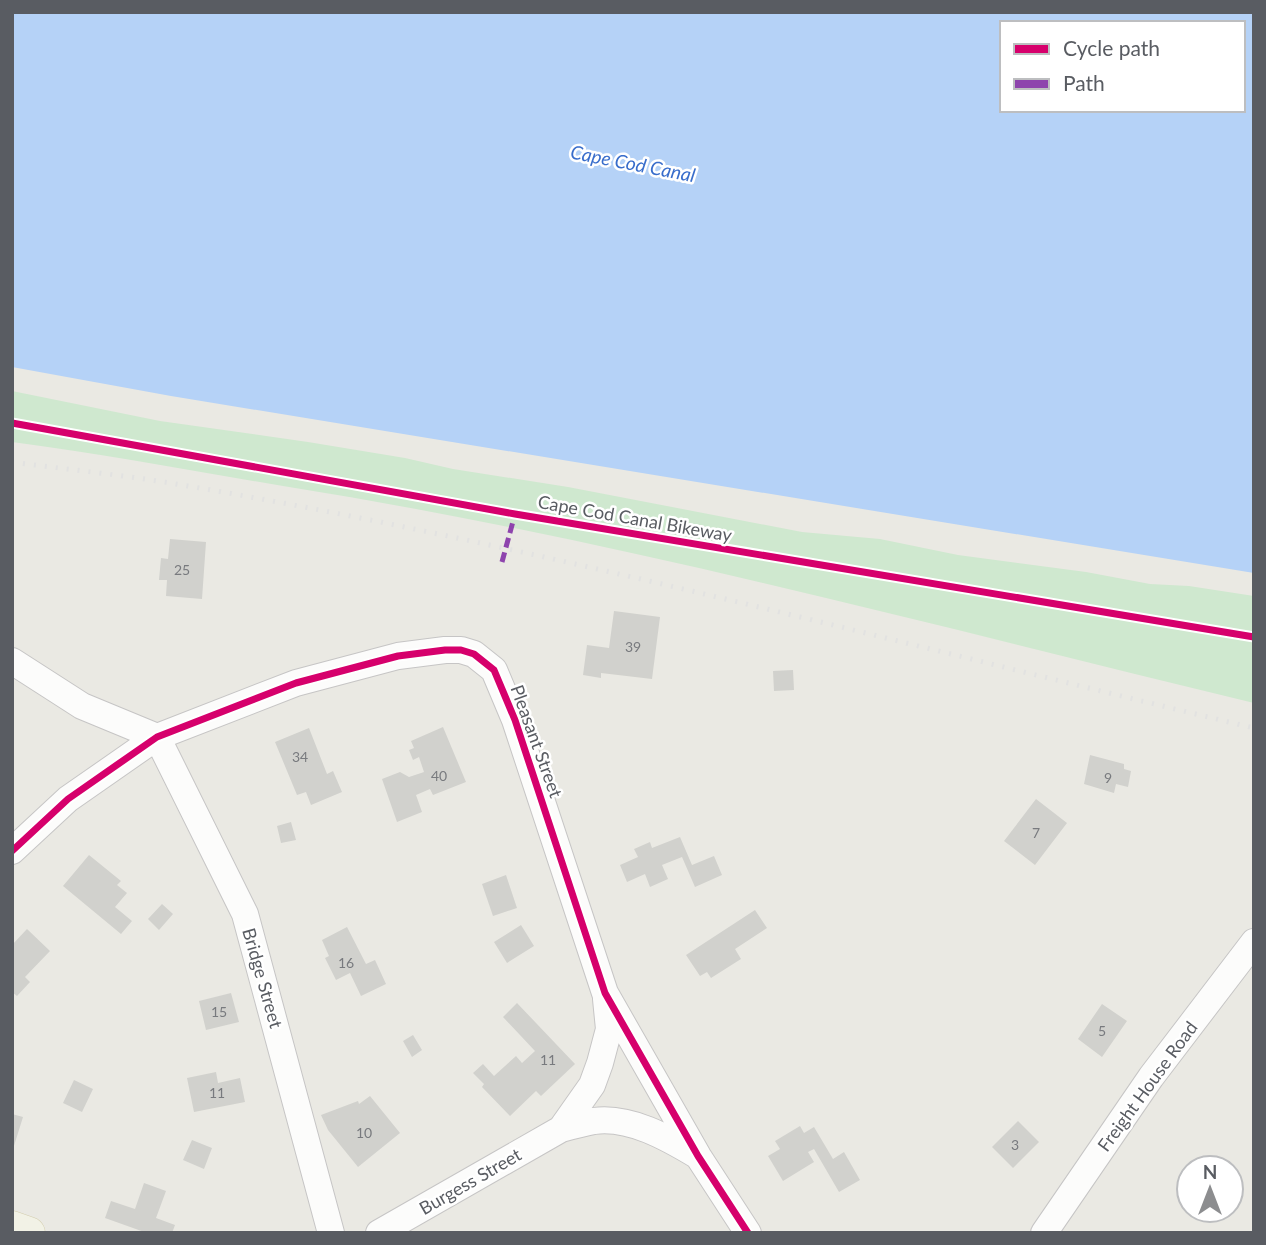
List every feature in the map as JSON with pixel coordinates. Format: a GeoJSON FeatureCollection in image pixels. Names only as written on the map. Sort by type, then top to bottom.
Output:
{"type":"FeatureCollection","features":[{"type":"Feature","properties":{"kind":"main road"},"geometry":{"type":"LineString","coordinates":[[12,1227],[29,1233]]}},
{"type":"Feature","properties":{"kind":"street","name":"Pleasant Street"},"geometry":{"type":"LineString","coordinates":[[12,851],[68,799],[157,737],[296,683],[398,656],[445,650],[461,650],[474,654],[494,670],[515,720],[605,993],[698,1156],[748,1233]]}},
{"type":"Feature","properties":{"kind":"street"},"geometry":{"type":"LineString","coordinates":[[12,662],[82,706],[157,737]]}},
{"type":"Feature","properties":{"kind":"street","name":"Bridge Street"},"geometry":{"type":"LineString","coordinates":[[157,737],[245,914],[331,1233]]}},
{"type":"Feature","properties":{"kind":"street","name":"Freight House Road"},"geometry":{"type":"LineString","coordinates":[[1044,1233],[1151,1077],[1254,942]]}},
{"type":"Feature","properties":{"kind":"street","name":"Burgess Street"},"geometry":{"type":"LineString","coordinates":[[561,1129],[592,1085],[600,1063],[609,1029],[605,993]]}},
{"type":"Feature","properties":{"kind":"street","name":"Burgess Street"},"geometry":{"type":"LineString","coordinates":[[379,1233],[561,1129],[594,1121],[629,1124],[698,1156]]}},
{"type":"Feature","properties":{"kind":"green space"},"geometry":{"type":"Polygon","coordinates":[[[12,391],[160,421],[405,458],[802,532],[880,539],[958,555],[1086,572],[1150,584],[1189,586],[1254,596],[1254,703],[770,585],[528,531],[406,507],[12,442],[12,391]]]}},
{"type":"Feature","properties":{"kind":"water","name":"Cape Cod Canal"},"geometry":{"type":"Polygon","coordinates":[[[12,12],[1254,12],[1254,573],[171,396],[12,367],[12,12]]]}},
{"type":"Feature","properties":{"kind":"building"},"geometry":{"type":"Polygon","coordinates":[[[170,539],[206,542],[202,599],[166,596],[167,580],[159,580],[161,558],[168,559],[170,539]]]}},
{"type":"Feature","properties":{"kind":"building"},"geometry":{"type":"Polygon","coordinates":[[[614,611],[660,617],[652,679],[601,673],[601,678],[583,675],[587,645],[609,648],[614,611]]]}},
{"type":"Feature","properties":{"kind":"building"},"geometry":{"type":"Polygon","coordinates":[[[793,670],[794,690],[774,691],[773,671],[793,670]]]}},
{"type":"Feature","properties":{"kind":"building"},"geometry":{"type":"Polygon","coordinates":[[[443,727],[466,782],[433,795],[430,789],[416,795],[422,812],[397,822],[382,779],[400,772],[409,777],[424,772],[419,757],[413,760],[409,750],[414,748],[411,741],[443,727]]]}},
{"type":"Feature","properties":{"kind":"building"},"geometry":{"type":"Polygon","coordinates":[[[309,728],[327,774],[333,771],[342,792],[311,805],[306,792],[297,795],[275,742],[309,728]]]}},
{"type":"Feature","properties":{"kind":"building"},"geometry":{"type":"Polygon","coordinates":[[[1090,755],[1124,764],[1124,769],[1131,771],[1128,787],[1116,784],[1114,793],[1084,784],[1090,755]]]}},
{"type":"Feature","properties":{"kind":"building"},"geometry":{"type":"Polygon","coordinates":[[[1036,799],[1067,823],[1035,865],[1004,841],[1036,799]]]}},
{"type":"Feature","properties":{"kind":"building"},"geometry":{"type":"Polygon","coordinates":[[[291,822],[296,840],[281,843],[277,826],[291,822]]]}},
{"type":"Feature","properties":{"kind":"building"},"geometry":{"type":"Polygon","coordinates":[[[680,837],[692,865],[714,856],[722,875],[695,887],[682,857],[662,865],[668,879],[650,887],[645,874],[627,882],[620,865],[638,857],[634,849],[650,842],[652,848],[680,837]]]}},
{"type":"Feature","properties":{"kind":"building"},"geometry":{"type":"Polygon","coordinates":[[[89,855],[121,881],[117,885],[127,893],[115,907],[132,921],[121,934],[63,886],[89,855]]]}},
{"type":"Feature","properties":{"kind":"building"},"geometry":{"type":"Polygon","coordinates":[[[506,875],[517,908],[493,916],[482,884],[506,875]]]}},
{"type":"Feature","properties":{"kind":"building"},"geometry":{"type":"Polygon","coordinates":[[[162,904],[173,914],[159,930],[148,919],[162,904]]]}},
{"type":"Feature","properties":{"kind":"building"},"geometry":{"type":"Polygon","coordinates":[[[755,910],[767,928],[735,949],[741,959],[711,978],[707,972],[700,976],[686,955],[755,910]]]}},
{"type":"Feature","properties":{"kind":"building"},"geometry":{"type":"Polygon","coordinates":[[[521,925],[534,946],[507,963],[494,942],[521,925]]]}},
{"type":"Feature","properties":{"kind":"building"},"geometry":{"type":"Polygon","coordinates":[[[347,927],[366,964],[375,960],[386,984],[361,996],[350,973],[336,980],[325,958],[329,956],[322,940],[347,927]]]}},
{"type":"Feature","properties":{"kind":"building"},"geometry":{"type":"Polygon","coordinates":[[[27,929],[50,951],[25,977],[30,982],[17,996],[12,992],[12,945],[27,929]]]}},
{"type":"Feature","properties":{"kind":"building"},"geometry":{"type":"Polygon","coordinates":[[[231,993],[239,1022],[206,1030],[199,1001],[231,993]]]}},
{"type":"Feature","properties":{"kind":"building"},"geometry":{"type":"Polygon","coordinates":[[[517,1003],[575,1064],[541,1096],[536,1091],[510,1116],[482,1087],[484,1084],[473,1073],[483,1064],[494,1076],[516,1056],[522,1063],[535,1051],[503,1017],[517,1003]]]}},
{"type":"Feature","properties":{"kind":"building"},"geometry":{"type":"Polygon","coordinates":[[[1102,1004],[1127,1021],[1102,1057],[1078,1039],[1102,1004]]]}},
{"type":"Feature","properties":{"kind":"building"},"geometry":{"type":"Polygon","coordinates":[[[413,1035],[422,1050],[412,1057],[403,1041],[413,1035]]]}},
{"type":"Feature","properties":{"kind":"building"},"geometry":{"type":"Polygon","coordinates":[[[216,1072],[218,1083],[240,1078],[245,1102],[194,1112],[187,1078],[216,1072]]]}},
{"type":"Feature","properties":{"kind":"building"},"geometry":{"type":"Polygon","coordinates":[[[74,1080],[93,1089],[82,1112],[63,1103],[74,1080]]]}},
{"type":"Feature","properties":{"kind":"building"},"geometry":{"type":"Polygon","coordinates":[[[370,1096],[400,1133],[358,1167],[328,1130],[321,1115],[358,1101],[359,1104],[370,1096]]]}},
{"type":"Feature","properties":{"kind":"building"},"geometry":{"type":"Polygon","coordinates":[[[12,1114],[23,1117],[13,1149],[12,1149],[12,1114]]]}},
{"type":"Feature","properties":{"kind":"building"},"geometry":{"type":"Polygon","coordinates":[[[1018,1121],[1039,1142],[1013,1168],[992,1147],[1018,1121]]]}},
{"type":"Feature","properties":{"kind":"building"},"geometry":{"type":"Polygon","coordinates":[[[800,1126],[804,1133],[814,1127],[833,1159],[844,1152],[860,1180],[839,1192],[814,1149],[808,1152],[814,1162],[783,1181],[768,1156],[780,1149],[775,1141],[800,1126]]]}},
{"type":"Feature","properties":{"kind":"building"},"geometry":{"type":"Polygon","coordinates":[[[192,1140],[212,1148],[204,1169],[183,1160],[192,1140]]]}},
{"type":"Feature","properties":{"kind":"building"},"geometry":{"type":"Polygon","coordinates":[[[144,1183],[166,1191],[156,1218],[175,1225],[172,1233],[147,1233],[105,1218],[111,1201],[135,1209],[144,1183]]]}},
{"type":"Feature","properties":{"kind":"railway"},"geometry":{"type":"LineString","coordinates":[[12,462],[164,482],[439,534],[711,596],[1254,728]]}},
{"type":"Feature","properties":{"kind":"marked path"},"geometry":{"type":"LineString","coordinates":[[502,562],[515,514]]}},
{"type":"Feature","properties":{"kind":"cycle path","name":"Cape Cod Canal Bikeway"},"geometry":{"type":"LineString","coordinates":[[12,423],[515,514],[1254,637]]}},
{"type":"Feature","properties":{"kind":"cycle path"},"geometry":{"type":"LineString","coordinates":[[12,851],[68,799],[157,737],[296,683],[398,656],[445,650],[461,650],[474,654],[494,670],[515,720],[605,993],[698,1156],[748,1233]]}}]}
